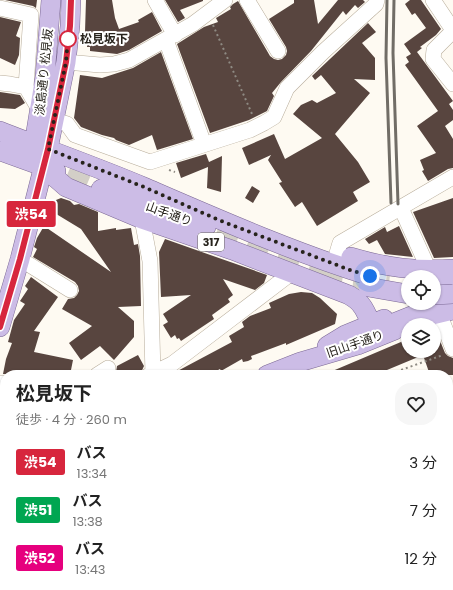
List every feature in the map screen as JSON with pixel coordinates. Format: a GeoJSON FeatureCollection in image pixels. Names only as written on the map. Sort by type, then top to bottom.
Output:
{"type":"FeatureCollection","features":[{"type":"Feature","properties":{"kind":"main road","name":"淡島通り 松見坂"},"geometry":{"type":"LineString","coordinates":[[47,115],[46,76],[51,0]]}},
{"type":"Feature","properties":{"kind":"main road","name":"淡島通り 松見坂"},"geometry":{"type":"LineString","coordinates":[[39,156],[47,115],[66,62],[71,0]]}},
{"type":"Feature","properties":{"kind":"main road","name":"山手通り"},"geometry":{"type":"LineString","coordinates":[[0,131],[39,156],[211,229],[328,275],[369,282],[401,292]]}},
{"type":"Feature","properties":{"kind":"main road","name":"山手通り"},"geometry":{"type":"LineString","coordinates":[[0,151],[76,160],[144,187],[221,221],[350,270],[369,282],[401,282]]}},
{"type":"Feature","properties":{"kind":"main road","name":"317"},"geometry":{"type":"LineString","coordinates":[[39,156],[66,187],[142,219],[232,250],[354,298],[363,307],[373,324]]}},
{"type":"Feature","properties":{"kind":"main road"},"geometry":{"type":"LineString","coordinates":[[0,327],[20,259],[39,156]]}},
{"type":"Feature","properties":{"kind":"main road"},"geometry":{"type":"LineString","coordinates":[[0,283],[39,156]]}},
{"type":"Feature","properties":{"kind":"main road","name":"317"},"geometry":{"type":"LineString","coordinates":[[76,160],[107,163],[337,253],[406,270]]}},
{"type":"Feature","properties":{"kind":"main road","name":"317"},"geometry":{"type":"LineString","coordinates":[[441,273],[453,269]]}},
{"type":"Feature","properties":{"kind":"main road","name":"317"},"geometry":{"type":"LineString","coordinates":[[441,279],[453,282]]}},
{"type":"Feature","properties":{"kind":"main road"},"geometry":{"type":"LineString","coordinates":[[441,299],[453,285]]}},
{"type":"Feature","properties":{"kind":"main road"},"geometry":{"type":"LineString","coordinates":[[441,302],[453,294]]}},
{"type":"Feature","properties":{"kind":"main road"},"geometry":{"type":"LineString","coordinates":[[373,324],[376,328],[381,328],[425,310]]}},
{"type":"Feature","properties":{"kind":"main road","name":"旧山手通り"},"geometry":{"type":"LineString","coordinates":[[280,370],[300,362],[358,345],[426,310]]}},
{"type":"Feature","properties":{"kind":"main road","name":"旧山手通り"},"geometry":{"type":"LineString","coordinates":[[300,362],[345,335],[373,324]]}},
{"type":"Feature","properties":{"kind":"street"},"geometry":{"type":"LineString","coordinates":[[155,0],[171,37],[204,144]]}},
{"type":"Feature","properties":{"kind":"street"},"geometry":{"type":"LineString","coordinates":[[66,62],[100,65],[114,64],[129,60],[171,37],[224,0]]}},
{"type":"Feature","properties":{"kind":"street"},"geometry":{"type":"LineString","coordinates":[[247,0],[278,51]]}},
{"type":"Feature","properties":{"kind":"street"},"geometry":{"type":"LineString","coordinates":[[0,84],[10,84],[26,88],[47,115],[67,124],[75,135],[150,162],[231,136],[258,126],[274,117],[287,88],[323,52],[376,4],[377,0]]}},
{"type":"Feature","properties":{"kind":"street"},"geometry":{"type":"LineString","coordinates":[[433,0],[453,30],[434,50],[433,59],[453,84]]}},
{"type":"Feature","properties":{"kind":"street"},"geometry":{"type":"LineString","coordinates":[[0,8],[31,15],[26,88]]}},
{"type":"Feature","properties":{"kind":"street"},"geometry":{"type":"LineString","coordinates":[[337,253],[340,243],[453,177]]}},
{"type":"Feature","properties":{"kind":"street"},"geometry":{"type":"LineString","coordinates":[[401,208],[429,270]]}},
{"type":"Feature","properties":{"kind":"street"},"geometry":{"type":"LineString","coordinates":[[142,219],[150,261],[152,370]]}},
{"type":"Feature","properties":{"kind":"street"},"geometry":{"type":"LineString","coordinates":[[20,259],[70,290]]}},
{"type":"Feature","properties":{"kind":"street"},"geometry":{"type":"LineString","coordinates":[[160,370],[172,364],[285,278],[288,271]]}},
{"type":"Feature","properties":{"kind":"street"},"geometry":{"type":"LineString","coordinates":[[437,310],[449,352]]}},
{"type":"Feature","properties":{"kind":"path"},"geometry":{"type":"LineString","coordinates":[[208,12],[258,126]]}},
{"type":"Feature","properties":{"kind":"path"},"geometry":{"type":"LineString","coordinates":[[400,370],[449,352]]}},
{"type":"Feature","properties":{"kind":"building"},"geometry":{"type":"Polygon","coordinates":[[[5,0],[37,0],[36,8],[33,6],[5,0]]]}},
{"type":"Feature","properties":{"kind":"building"},"geometry":{"type":"Polygon","coordinates":[[[86,0],[112,0],[115,18],[119,29],[139,22],[138,20],[152,12],[162,31],[129,50],[117,54],[90,51],[90,47],[87,47],[88,32],[85,32],[86,0]]]}},
{"type":"Feature","properties":{"kind":"building"},"geometry":{"type":"Polygon","coordinates":[[[165,0],[203,1],[180,10],[185,18],[178,22],[165,0]]]}},
{"type":"Feature","properties":{"kind":"building"},"geometry":{"type":"Polygon","coordinates":[[[294,0],[314,0],[318,24],[338,0],[363,0],[365,2],[358,8],[355,5],[346,15],[343,11],[311,51],[272,93],[274,96],[267,111],[249,120],[210,133],[177,44],[204,27],[218,22],[216,18],[231,9],[230,7],[238,1],[270,56],[278,60],[282,59],[286,55],[286,47],[269,19],[294,3],[294,0]]]}},
{"type":"Feature","properties":{"kind":"building"},"geometry":{"type":"Polygon","coordinates":[[[410,0],[421,0],[441,29],[436,35],[420,47],[422,48],[417,52],[453,101],[449,104],[453,110],[453,120],[445,126],[453,139],[453,168],[448,169],[428,181],[422,171],[424,170],[420,160],[436,153],[417,126],[438,111],[405,65],[409,62],[406,57],[411,54],[404,44],[426,28],[415,13],[412,15],[405,4],[410,0]]]}},
{"type":"Feature","properties":{"kind":"building"},"geometry":{"type":"Polygon","coordinates":[[[0,17],[21,22],[16,36],[20,38],[19,55],[15,65],[0,58],[0,17]]]}},
{"type":"Feature","properties":{"kind":"building"},"geometry":{"type":"Polygon","coordinates":[[[368,23],[376,32],[362,43],[375,58],[375,80],[354,79],[370,93],[335,134],[358,162],[370,182],[353,192],[358,201],[317,226],[302,202],[295,207],[279,183],[282,182],[268,160],[271,155],[249,165],[242,148],[274,134],[285,159],[322,138],[293,114],[301,105],[312,100],[317,103],[336,93],[321,75],[315,80],[312,76],[368,23]]]}},
{"type":"Feature","properties":{"kind":"building"},"geometry":{"type":"Polygon","coordinates":[[[161,52],[193,139],[157,150],[152,135],[129,145],[114,138],[81,127],[74,118],[80,75],[102,78],[133,68],[161,52]]]}},
{"type":"Feature","properties":{"kind":"building"},"geometry":{"type":"Polygon","coordinates":[[[0,92],[20,95],[25,103],[15,109],[0,108],[0,92]]]}},
{"type":"Feature","properties":{"kind":"building"},"geometry":{"type":"Polygon","coordinates":[[[206,154],[209,162],[222,156],[221,192],[207,188],[208,167],[181,178],[176,163],[206,154]]]}},
{"type":"Feature","properties":{"kind":"building"},"geometry":{"type":"Polygon","coordinates":[[[252,186],[260,191],[253,203],[245,198],[252,186]]]}},
{"type":"Feature","properties":{"kind":"building"},"geometry":{"type":"Polygon","coordinates":[[[61,198],[70,201],[74,205],[79,204],[98,212],[98,231],[116,228],[116,230],[131,228],[134,245],[138,244],[140,256],[141,306],[118,307],[134,321],[134,337],[114,360],[100,346],[81,360],[69,343],[92,326],[62,309],[68,299],[74,298],[77,295],[79,291],[78,286],[75,282],[33,257],[37,249],[34,247],[37,238],[44,226],[111,272],[81,229],[48,209],[51,202],[61,198]]]}},
{"type":"Feature","properties":{"kind":"building"},"geometry":{"type":"Polygon","coordinates":[[[453,198],[453,257],[434,258],[413,212],[453,198]]]}},
{"type":"Feature","properties":{"kind":"building"},"geometry":{"type":"Polygon","coordinates":[[[399,226],[413,257],[385,254],[377,240],[369,244],[365,239],[385,227],[387,232],[399,226]]]}},
{"type":"Feature","properties":{"kind":"building"},"geometry":{"type":"Polygon","coordinates":[[[165,239],[267,275],[264,283],[255,290],[223,279],[233,295],[228,299],[230,302],[212,315],[214,319],[181,341],[179,338],[177,339],[175,335],[171,338],[163,325],[168,322],[163,314],[191,295],[161,297],[159,252],[165,239]]]}},
{"type":"Feature","properties":{"kind":"building"},"geometry":{"type":"Polygon","coordinates":[[[31,277],[58,297],[34,331],[40,332],[34,352],[73,360],[71,370],[4,370],[12,343],[8,342],[14,320],[25,304],[20,301],[28,289],[25,286],[31,277]]]}},
{"type":"Feature","properties":{"kind":"building"},"geometry":{"type":"Polygon","coordinates":[[[301,292],[312,293],[320,298],[337,314],[335,324],[286,345],[286,343],[251,356],[252,359],[248,361],[243,362],[242,359],[223,370],[179,370],[232,342],[229,336],[244,327],[242,322],[250,316],[271,308],[269,303],[289,294],[301,292]]]}},
{"type":"Feature","properties":{"kind":"building"},"geometry":{"type":"Polygon","coordinates":[[[401,342],[401,358],[416,358],[387,370],[335,370],[401,342]]]}},
{"type":"Feature","properties":{"kind":"building"},"geometry":{"type":"Polygon","coordinates":[[[441,343],[445,353],[453,358],[453,370],[428,370],[424,358],[441,358],[441,343]]]}},
{"type":"Feature","properties":{"kind":"building"},"geometry":{"type":"Polygon","coordinates":[[[138,355],[144,366],[142,370],[116,370],[117,366],[138,355]]]}},
{"type":"Feature","properties":{"kind":"tunnel"},"geometry":{"type":"LineString","coordinates":[[38,159],[123,194]]}},
{"type":"Feature","properties":{"kind":"tunnel"},"geometry":{"type":"LineString","coordinates":[[186,220],[260,251],[298,263],[337,270]]}},
{"type":"Feature","properties":{"kind":"tunnel"},"geometry":{"type":"LineString","coordinates":[[320,281],[389,287]]}},
{"type":"Feature","properties":{"kind":"railway"},"geometry":{"type":"LineString","coordinates":[[387,0],[386,58],[391,203]]}},
{"type":"Feature","properties":{"kind":"railway"},"geometry":{"type":"LineString","coordinates":[[394,0],[393,53],[398,204]]}},
{"type":"Feature","properties":{"kind":"bus line","name":"渋54"},"geometry":{"type":"LineString","coordinates":[[0,327],[20,259],[48,149],[66,62],[71,0]]}},
{"type":"Feature","properties":{"kind":"place","name":"松見坂下"},"geometry":{"type":"Point","coordinates":[68,39]}},
{"type":"Feature","properties":{"kind":"route"},"geometry":{"type":"LineString","coordinates":[[68,39],[66,62],[48,149],[144,187],[221,221],[350,270],[370,276]]}}]}
